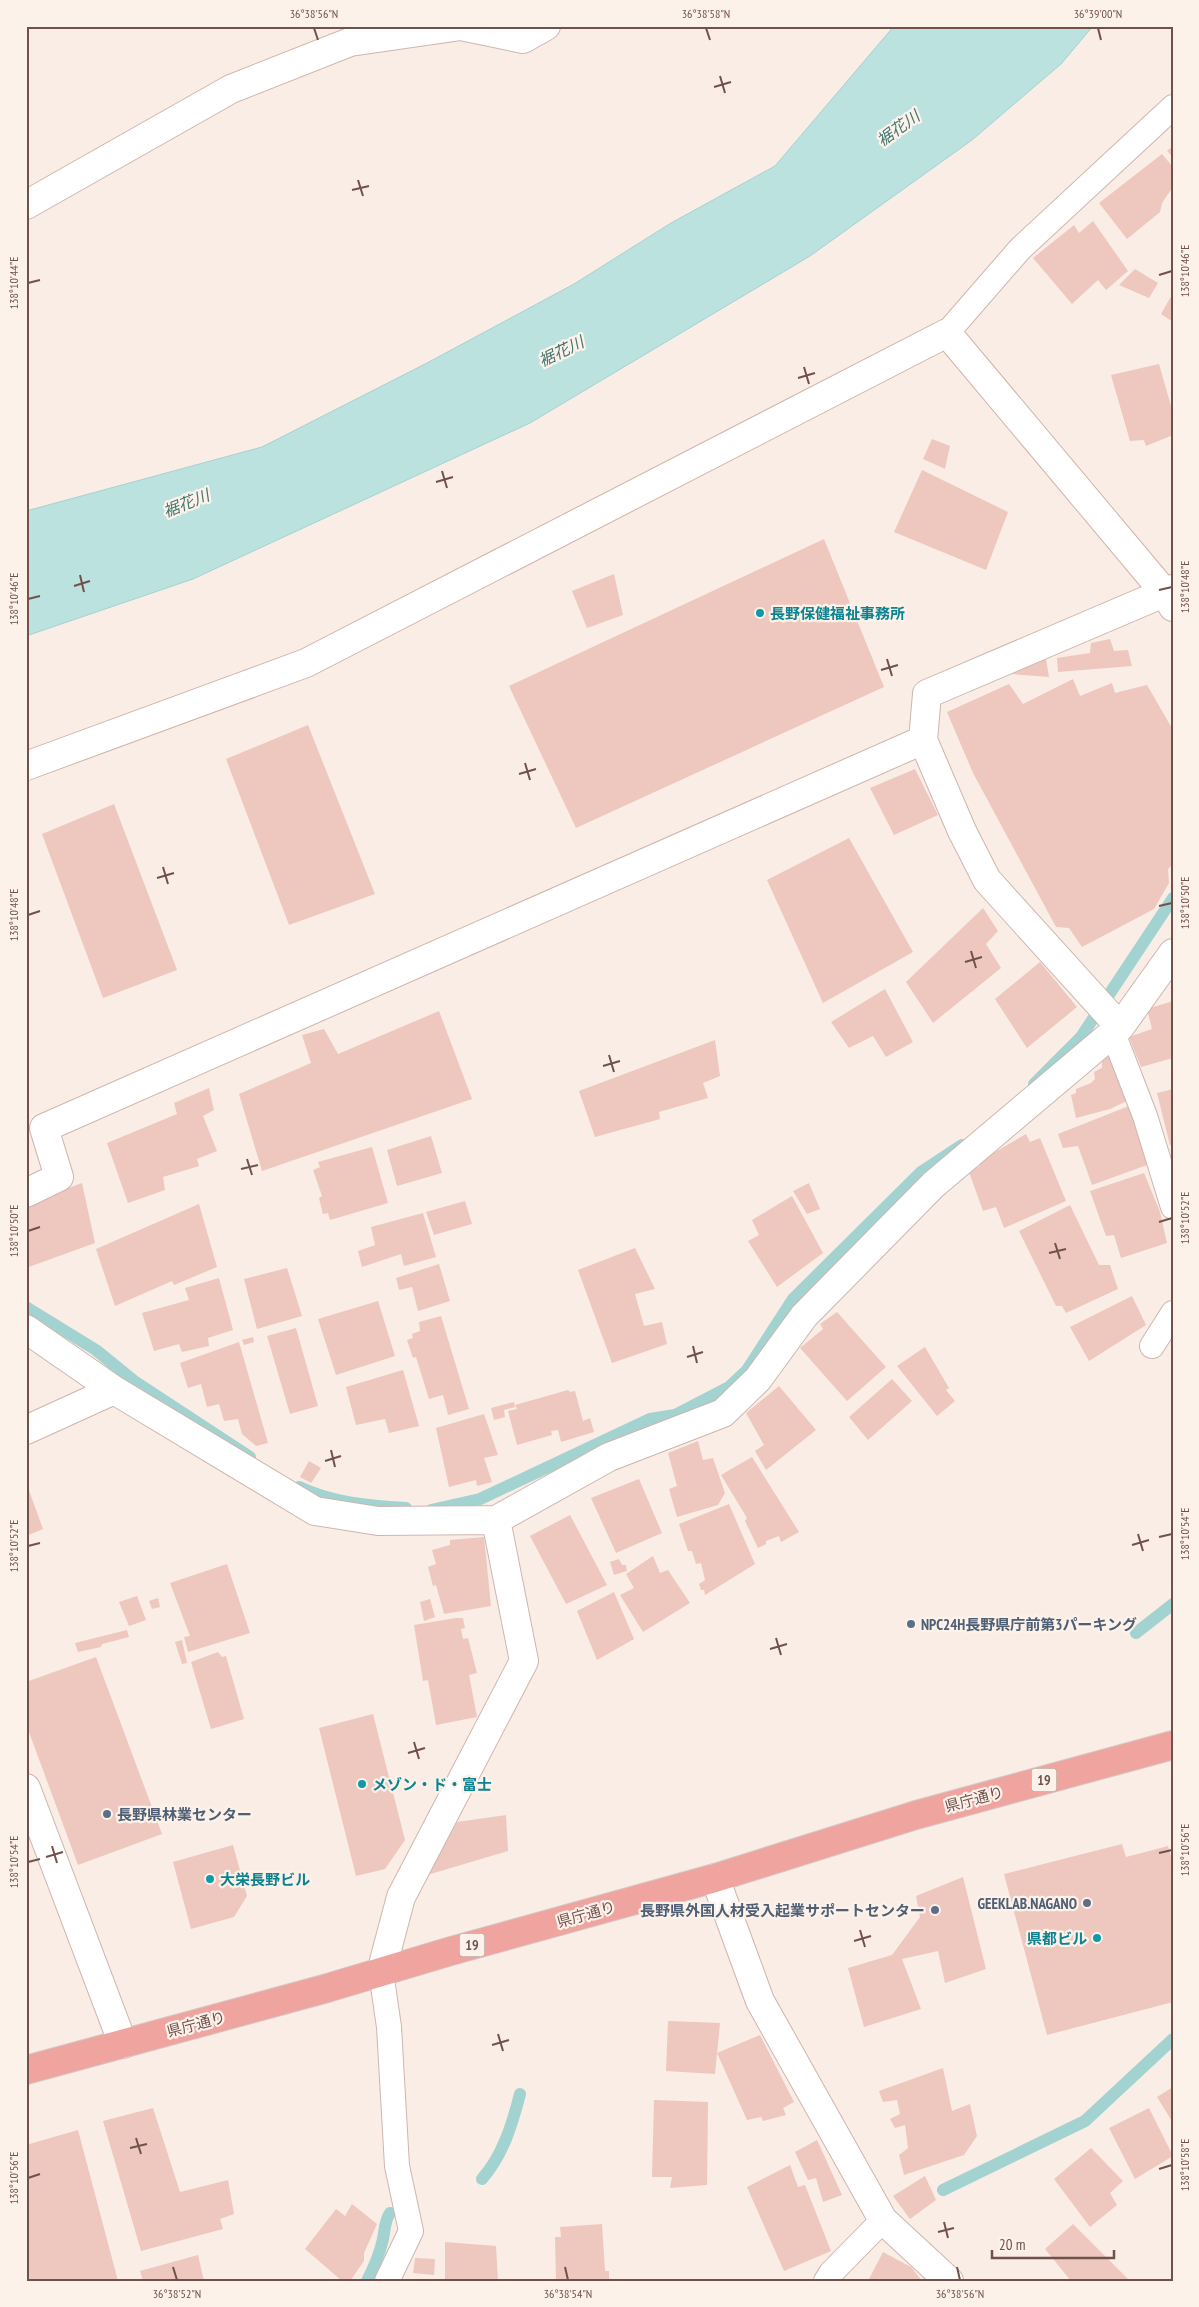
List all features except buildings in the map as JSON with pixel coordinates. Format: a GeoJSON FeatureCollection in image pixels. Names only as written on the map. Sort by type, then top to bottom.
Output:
{"type":"FeatureCollection","features":[{"type":"Feature","properties":{"kind":"highway","name":"県庁通り"},"geometry":{"type":"LineString","coordinates":[[26,2070],[715,1878],[916,1815],[1173,1745]]}},
{"type":"Feature","properties":{"kind":"street"},"geometry":{"type":"LineString","coordinates":[[26,205],[231,89],[350,42],[461,26],[523,39],[546,26]]}},
{"type":"Feature","properties":{"kind":"street"},"geometry":{"type":"LineString","coordinates":[[26,766],[306,663],[947,333],[1170,596],[927,694],[923,740],[962,831],[987,880],[1110,1019]]}},
{"type":"Feature","properties":{"kind":"street"},"geometry":{"type":"LineString","coordinates":[[26,1193],[59,1177],[44,1128],[923,740]]}},
{"type":"Feature","properties":{"kind":"street"},"geometry":{"type":"LineString","coordinates":[[26,1329],[114,1390],[314,1510],[378,1521],[496,1520],[609,1457],[723,1413],[758,1379],[804,1316],[933,1185],[1110,1019],[1173,953]]}},
{"type":"Feature","properties":{"kind":"street"},"geometry":{"type":"LineString","coordinates":[[26,1430],[114,1390]]}},
{"type":"Feature","properties":{"kind":"street"},"geometry":{"type":"LineString","coordinates":[[381,1972],[401,1897],[524,1661],[496,1520]]}},
{"type":"Feature","properties":{"kind":"street"},"geometry":{"type":"LineString","coordinates":[[26,1788],[123,2044]]}},
{"type":"Feature","properties":{"kind":"street"},"geometry":{"type":"LineString","coordinates":[[715,1878],[760,2001],[882,2220],[949,2281]]}},
{"type":"Feature","properties":{"kind":"lane"},"geometry":{"type":"LineString","coordinates":[[947,333],[1020,249],[1173,107]]}},
{"type":"Feature","properties":{"kind":"lane"},"geometry":{"type":"LineString","coordinates":[[1110,1019],[1145,1116],[1173,1207]]}},
{"type":"Feature","properties":{"kind":"lane"},"geometry":{"type":"LineString","coordinates":[[1152,1346],[1173,1313]]}},
{"type":"Feature","properties":{"kind":"lane"},"geometry":{"type":"LineString","coordinates":[[381,1972],[389,2027],[397,2166],[411,2231],[387,2281]]}},
{"type":"Feature","properties":{"kind":"lane"},"geometry":{"type":"LineString","coordinates":[[826,2281],[831,2273],[882,2220]]}},
{"type":"Feature","properties":{"kind":"water","name":"裾花川"},"geometry":{"type":"Polygon","coordinates":[[[894,26],[1093,26],[1061,64],[972,140],[810,256],[530,423],[193,579],[26,636],[26,511],[262,447],[427,363],[574,284],[671,223],[775,166],[894,26]]]}},
{"type":"Feature","properties":{"kind":"waterway"},"geometry":{"type":"LineString","coordinates":[[1034,1084],[1081,1037],[1173,898]]}},
{"type":"Feature","properties":{"kind":"waterway"},"geometry":{"type":"LineString","coordinates":[[431,1510],[480,1499],[650,1419],[675,1415],[729,1387],[747,1370],[793,1299],[921,1172],[962,1145]]}},
{"type":"Feature","properties":{"kind":"waterway"},"geometry":{"type":"LineString","coordinates":[[26,1307],[96,1350],[134,1381],[250,1457]]}},
{"type":"Feature","properties":{"kind":"waterway"},"geometry":{"type":"LineString","coordinates":[[299,1487],[338,1500],[365,1505],[406,1508]]}},
{"type":"Feature","properties":{"kind":"waterway"},"geometry":{"type":"LineString","coordinates":[[1136,1633],[1173,1604]]}},
{"type":"Feature","properties":{"kind":"waterway"},"geometry":{"type":"LineString","coordinates":[[943,2190],[1085,2121],[1173,2039]]}},
{"type":"Feature","properties":{"kind":"waterway"},"geometry":{"type":"LineString","coordinates":[[482,2179],[501,2150],[520,2094]]}},
{"type":"Feature","properties":{"kind":"waterway"},"geometry":{"type":"LineString","coordinates":[[367,2281],[379,2253],[390,2213]]}},
{"type":"Feature","properties":{"kind":"place","name":"長野保健福祉事務所"},"geometry":{"type":"Point","coordinates":[760,613]}},
{"type":"Feature","properties":{"kind":"place","name":"NPC24H長野県庁前第3パーキング"},"geometry":{"type":"Point","coordinates":[911,1624]}},
{"type":"Feature","properties":{"kind":"place","name":"メゾン・ド・富士"},"geometry":{"type":"Point","coordinates":[362,1784]}},
{"type":"Feature","properties":{"kind":"place","name":"長野県林業センター"},"geometry":{"type":"Point","coordinates":[107,1814]}},
{"type":"Feature","properties":{"kind":"place","name":"大栄長野ビル"},"geometry":{"type":"Point","coordinates":[210,1879]}},
{"type":"Feature","properties":{"kind":"place","name":"GEEKLAB.NAGANO"},"geometry":{"type":"Point","coordinates":[1087,1903]}},
{"type":"Feature","properties":{"kind":"place","name":"長野県外国人材受入起業サポートセンター"},"geometry":{"type":"Point","coordinates":[935,1910]}},
{"type":"Feature","properties":{"kind":"place","name":"県都ビル"},"geometry":{"type":"Point","coordinates":[1097,1938]}}]}
